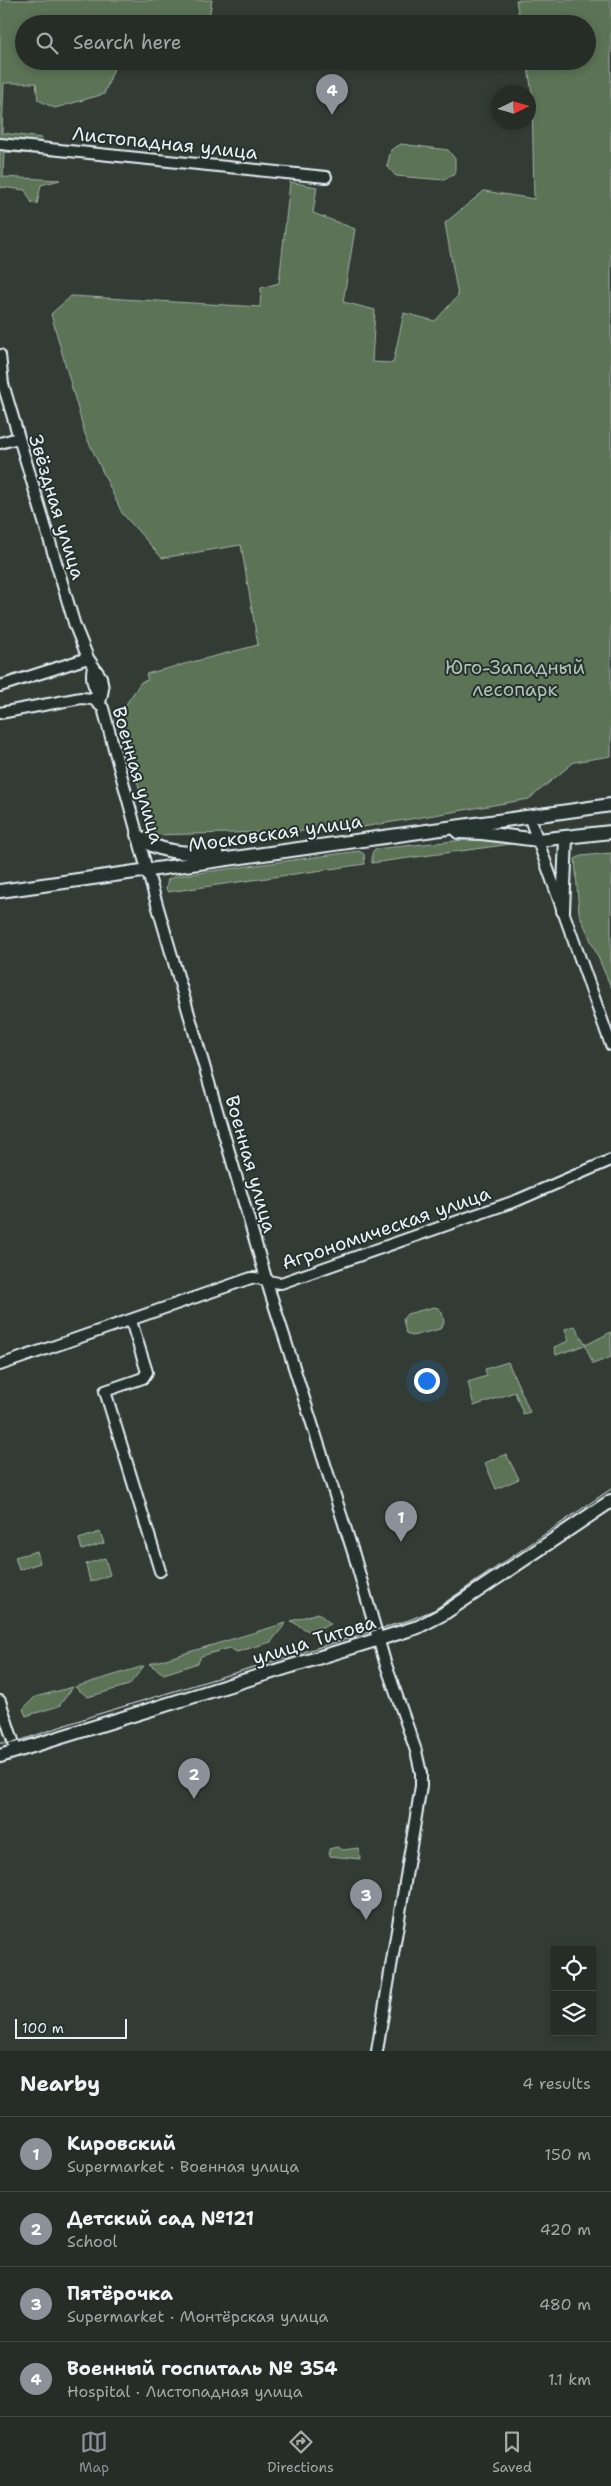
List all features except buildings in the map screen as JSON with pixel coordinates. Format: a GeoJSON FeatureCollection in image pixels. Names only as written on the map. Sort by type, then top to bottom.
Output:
{"type":"FeatureCollection","features":[{"type":"Feature","properties":{"kind":"main road","name":"Московская улица"},"geometry":{"type":"LineString","coordinates":[[0,891],[611,805]]}},
{"type":"Feature","properties":{"kind":"main road","name":"Московская улица"},"geometry":{"type":"LineString","coordinates":[[408,833],[482,833],[538,840],[611,832]]}},
{"type":"Feature","properties":{"kind":"main road"},"geometry":{"type":"LineString","coordinates":[[137,835],[149,845],[189,854],[234,853],[244,856]]}},
{"type":"Feature","properties":{"kind":"main road"},"geometry":{"type":"LineString","coordinates":[[563,911],[566,838]]}},
{"type":"Feature","properties":{"kind":"main road","name":"улица Титова"},"geometry":{"type":"LineString","coordinates":[[0,1756],[418,1627],[443,1614],[611,1502]]}},
{"type":"Feature","properties":{"kind":"street","name":"Листопадная улица"},"geometry":{"type":"LineString","coordinates":[[0,144],[326,177]]}},
{"type":"Feature","properties":{"kind":"street","name":"Звёздная улица"},"geometry":{"type":"LineString","coordinates":[[0,354],[1,382],[74,626],[97,679]]}},
{"type":"Feature","properties":{"kind":"street"},"geometry":{"type":"LineString","coordinates":[[0,443],[18,438]]}},
{"type":"Feature","properties":{"kind":"street"},"geometry":{"type":"LineString","coordinates":[[0,686],[90,663]]}},
{"type":"Feature","properties":{"kind":"street","name":"Военная улица"},"geometry":{"type":"LineString","coordinates":[[97,679],[95,691],[104,708],[146,870],[267,1281],[379,1639],[384,1662],[422,1773],[412,1848],[376,2051]]}},
{"type":"Feature","properties":{"kind":"street"},"geometry":{"type":"LineString","coordinates":[[0,713],[80,698],[101,700]]}},
{"type":"Feature","properties":{"kind":"street"},"geometry":{"type":"LineString","coordinates":[[530,816],[611,1045]]}},
{"type":"Feature","properties":{"kind":"street","name":"Агрономическая улица"},"geometry":{"type":"LineString","coordinates":[[0,1365],[131,1321],[205,1292],[251,1278],[281,1283],[482,1213],[611,1160]]}},
{"type":"Feature","properties":{"kind":"street"},"geometry":{"type":"LineString","coordinates":[[131,1321],[147,1372],[143,1378],[105,1391],[160,1571]]}},
{"type":"Feature","properties":{"kind":"street"},"geometry":{"type":"LineString","coordinates":[[0,1701],[16,1750]]}},
{"type":"Feature","properties":{"kind":"green space"},"geometry":{"type":"Polygon","coordinates":[[[0,0],[212,0],[210,15],[15,15],[15,70],[113,70],[104,94],[55,108],[38,100],[36,83],[4,83],[2,133],[42,138],[39,154],[4,152],[3,177],[60,180],[41,185],[37,204],[32,203],[25,190],[1,187],[0,190],[0,0]]]}},
{"type":"Feature","properties":{"kind":"green space","name":"Юго-Западный лесопарк"},"geometry":{"type":"Polygon","coordinates":[[[516,0],[611,0],[611,756],[574,762],[529,799],[345,830],[153,835],[118,716],[141,682],[148,680],[146,674],[258,645],[241,545],[162,558],[122,513],[85,434],[51,314],[71,296],[260,307],[261,288],[279,283],[290,182],[317,187],[313,213],[355,229],[343,302],[375,310],[372,362],[393,363],[404,313],[435,321],[458,296],[445,223],[484,191],[534,199],[533,130],[536,130],[536,85],[531,85],[528,70],[596,70],[596,15],[518,15],[516,0]]]}},
{"type":"Feature","properties":{"kind":"green space"},"geometry":{"type":"Polygon","coordinates":[[[401,144],[448,150],[455,159],[455,174],[444,180],[396,176],[387,166],[391,150],[401,144]]]}},
{"type":"Feature","properties":{"kind":"green space"},"geometry":{"type":"Polygon","coordinates":[[[484,838],[519,843],[372,863],[372,853],[375,849],[484,838]]]}},
{"type":"Feature","properties":{"kind":"green space"},"geometry":{"type":"Polygon","coordinates":[[[359,851],[364,854],[365,864],[168,892],[166,889],[168,879],[176,876],[359,851]]]}},
{"type":"Feature","properties":{"kind":"green space"},"geometry":{"type":"Polygon","coordinates":[[[611,853],[611,987],[579,913],[575,859],[581,856],[611,853]]]}},
{"type":"Feature","properties":{"kind":"green space"},"geometry":{"type":"Polygon","coordinates":[[[434,1307],[442,1312],[444,1323],[440,1329],[412,1336],[406,1333],[403,1319],[407,1314],[434,1307]]]}},
{"type":"Feature","properties":{"kind":"green space"},"geometry":{"type":"Polygon","coordinates":[[[575,1326],[586,1345],[611,1332],[611,1357],[593,1364],[585,1345],[556,1355],[554,1347],[569,1341],[565,1329],[575,1326]]]}},
{"type":"Feature","properties":{"kind":"green space"},"geometry":{"type":"Polygon","coordinates":[[[508,1362],[530,1412],[523,1414],[515,1392],[474,1406],[468,1382],[487,1376],[485,1369],[508,1362]]]}},
{"type":"Feature","properties":{"kind":"green space"},"geometry":{"type":"Polygon","coordinates":[[[506,1454],[519,1479],[496,1489],[485,1463],[506,1454]]]}},
{"type":"Feature","properties":{"kind":"green space"},"geometry":{"type":"Polygon","coordinates":[[[100,1532],[104,1543],[82,1550],[79,1539],[100,1532]]]}},
{"type":"Feature","properties":{"kind":"green space"},"geometry":{"type":"Polygon","coordinates":[[[37,1551],[40,1563],[19,1570],[15,1557],[37,1551]]]}},
{"type":"Feature","properties":{"kind":"green space"},"geometry":{"type":"Polygon","coordinates":[[[105,1558],[110,1575],[90,1582],[86,1564],[105,1558]]]}},
{"type":"Feature","properties":{"kind":"green space"},"geometry":{"type":"Polygon","coordinates":[[[318,1613],[331,1624],[308,1631],[291,1621],[318,1613]]]}},
{"type":"Feature","properties":{"kind":"green space"},"geometry":{"type":"Polygon","coordinates":[[[286,1623],[271,1642],[237,1652],[229,1648],[201,1656],[198,1663],[164,1674],[149,1664],[286,1623]]]}},
{"type":"Feature","properties":{"kind":"green space"},"geometry":{"type":"Polygon","coordinates":[[[144,1666],[129,1685],[88,1697],[75,1687],[144,1666]]]}},
{"type":"Feature","properties":{"kind":"green space"},"geometry":{"type":"Polygon","coordinates":[[[73,1687],[59,1706],[26,1716],[23,1709],[35,1697],[73,1687]]]}},
{"type":"Feature","properties":{"kind":"green space"},"geometry":{"type":"Polygon","coordinates":[[[337,1847],[343,1850],[359,1848],[360,1859],[330,1856],[329,1849],[337,1847]]]}},
{"type":"Feature","properties":{"kind":"tram line"},"geometry":{"type":"LineString","coordinates":[[0,1743],[13,1743],[92,1716],[409,1620],[434,1610],[611,1489]]}},
{"type":"Feature","properties":{"kind":"place","name":"Военный госпиталь № 354"},"geometry":{"type":"Point","coordinates":[332,115]}},
{"type":"Feature","properties":{"kind":"place","name":"Кировский"},"geometry":{"type":"Point","coordinates":[401,1542]}},
{"type":"Feature","properties":{"kind":"place","name":"Детский сад №121"},"geometry":{"type":"Point","coordinates":[194,1799]}},
{"type":"Feature","properties":{"kind":"place","name":"Пятёрочка"},"geometry":{"type":"Point","coordinates":[366,1920]}}]}
